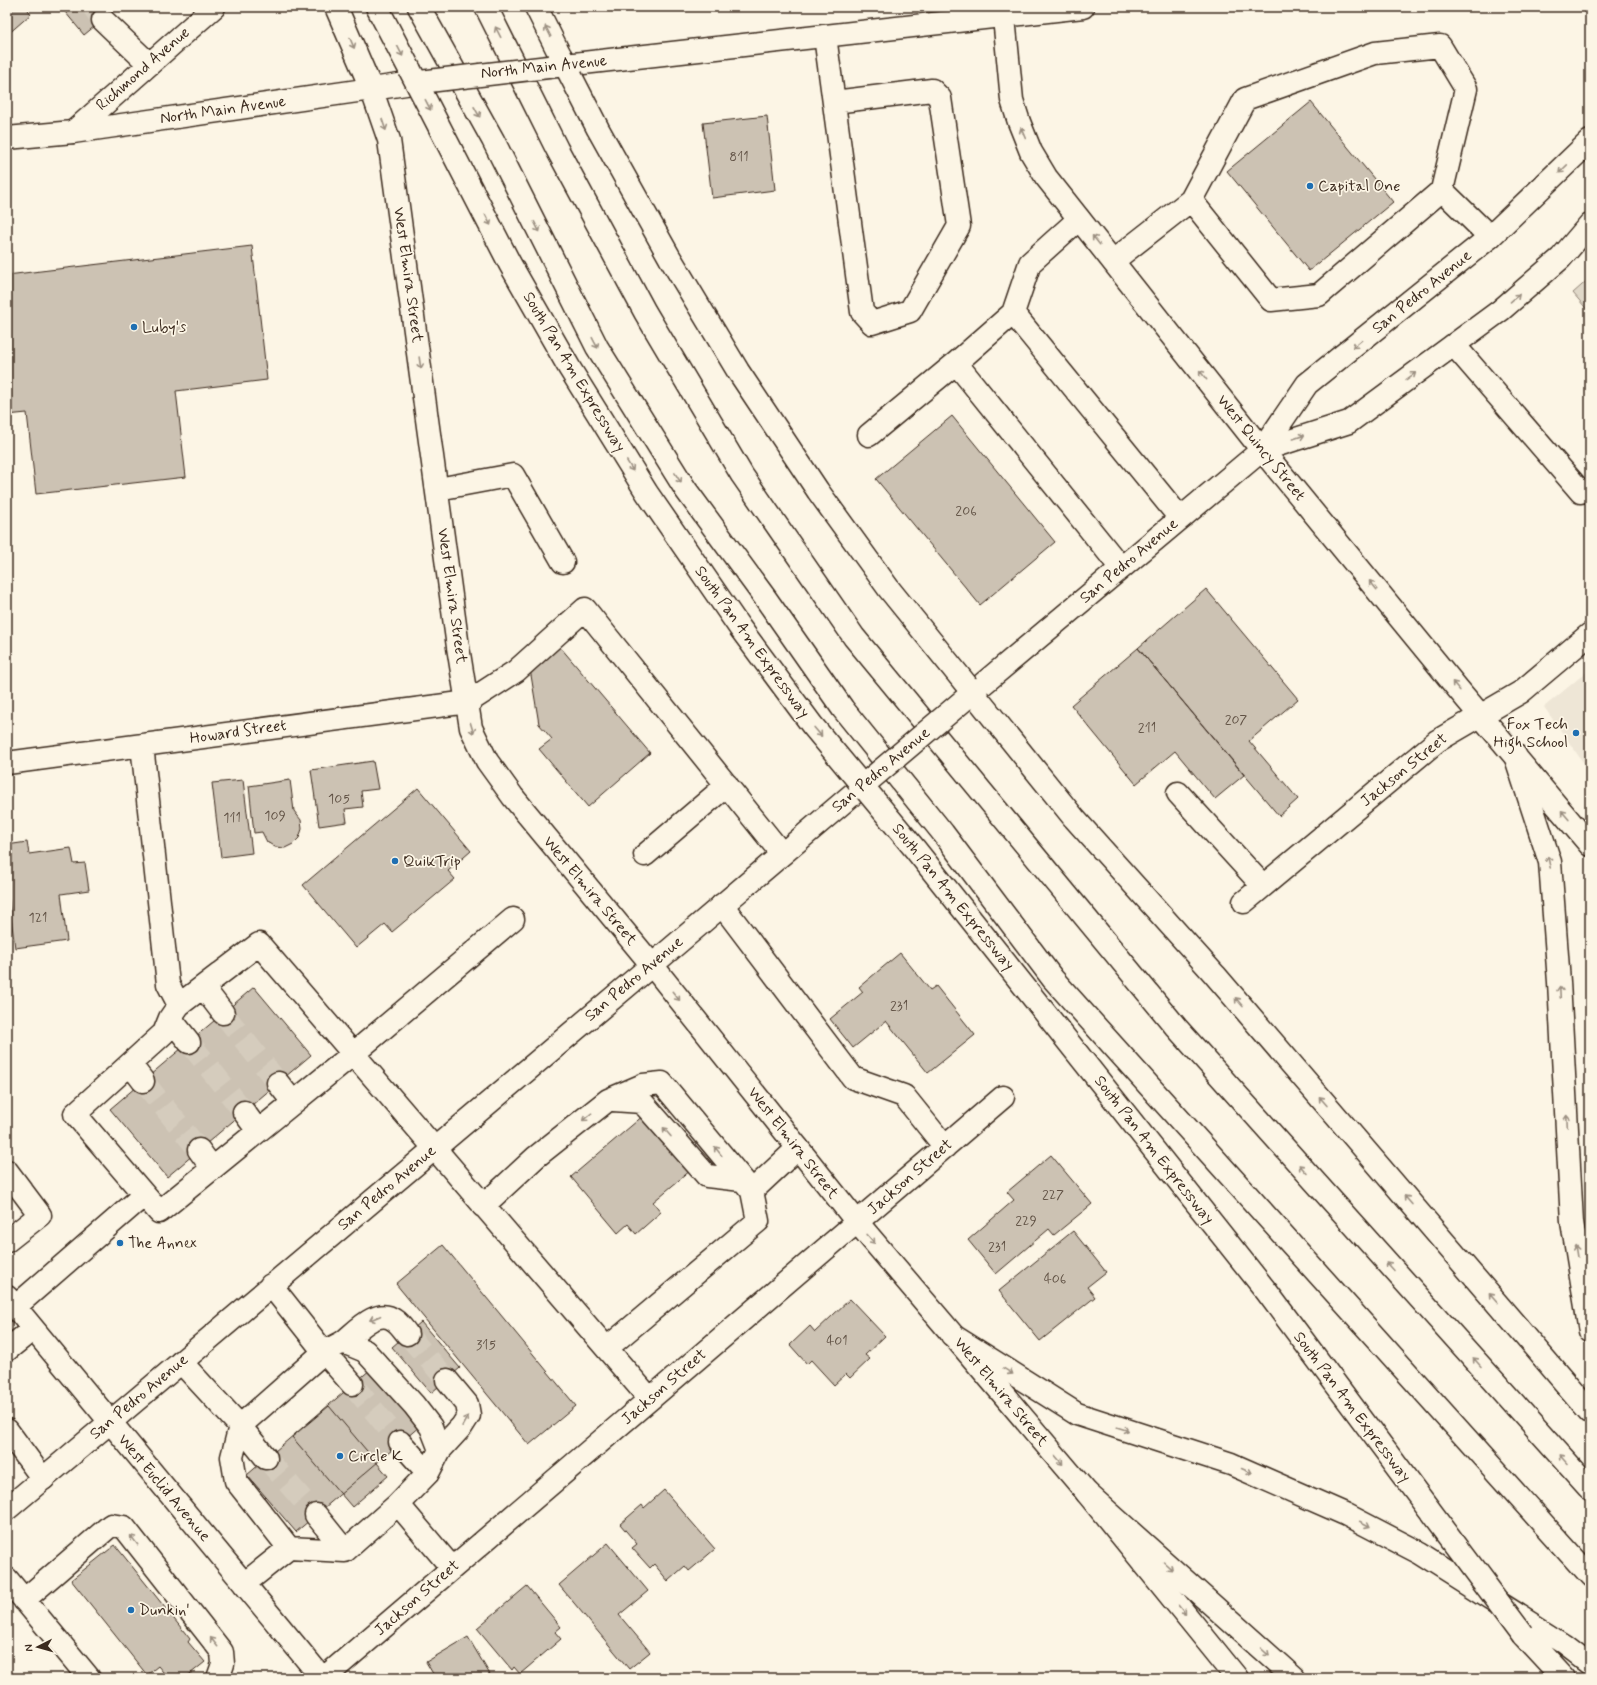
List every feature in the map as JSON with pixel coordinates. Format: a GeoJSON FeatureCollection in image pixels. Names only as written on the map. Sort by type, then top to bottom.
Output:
{"type":"FeatureCollection","features":[{"type":"Feature","properties":{"kind":"main road","name":"Richmond Avenue"},"geometry":{"type":"LineString","coordinates":[[73,132],[214,7]]}},
{"type":"Feature","properties":{"kind":"main road","name":"West Elmira Street"},"geometry":{"type":"LineString","coordinates":[[336,7],[371,88],[390,144],[438,489],[458,647],[471,728],[487,761],[513,797],[652,965],[857,1222],[1087,1494],[1237,1678]]}},
{"type":"Feature","properties":{"kind":"main road","name":"South Pan Am Expressway"},"geometry":{"type":"LineString","coordinates":[[377,7],[415,76],[510,264],[570,369],[647,492],[740,628],[812,725],[920,855],[1267,1292],[1522,1635],[1563,1678]]}},
{"type":"Feature","properties":{"kind":"main road","name":"South Pan Am Expressway"},"geometry":{"type":"LineString","coordinates":[[419,7],[493,140],[597,347],[686,490],[766,599],[843,709],[943,833],[1053,978],[1475,1446],[1590,1576]]}},
{"type":"Feature","properties":{"kind":"main road"},"geometry":{"type":"LineString","coordinates":[[486,7],[561,156],[657,332],[742,475],[854,637],[1176,1027],[1590,1488]]}},
{"type":"Feature","properties":{"kind":"main road"},"geometry":{"type":"LineString","coordinates":[[536,7],[567,59],[598,129],[670,258],[738,371],[818,491],[889,589],[1074,818],[1215,975],[1590,1412]]}},
{"type":"Feature","properties":{"kind":"main road","name":"North Main Avenue"},"geometry":{"type":"LineString","coordinates":[[7,138],[73,132],[371,88],[415,76],[567,59],[825,36],[1003,12],[1083,7]]}},
{"type":"Feature","properties":{"kind":"main road","name":"West Quincy Street"},"geometry":{"type":"LineString","coordinates":[[1003,12],[1012,100],[1031,152],[1046,177],[1262,450],[1458,689],[1482,715],[1590,845]]}},
{"type":"Feature","properties":{"kind":"main road"},"geometry":{"type":"LineString","coordinates":[[103,20],[149,64]]}},
{"type":"Feature","properties":{"kind":"main road"},"geometry":{"type":"LineString","coordinates":[[825,36],[862,312],[872,323],[910,311],[959,226],[940,98],[932,90],[834,102]]}},
{"type":"Feature","properties":{"kind":"main road"},"geometry":{"type":"LineString","coordinates":[[1113,261],[1191,200],[1245,99],[1375,53],[1440,46],[1466,89],[1442,190],[1319,294],[1271,300],[1191,200]]}},
{"type":"Feature","properties":{"kind":"main road","name":"San Pedro Avenue"},"geometry":{"type":"LineString","coordinates":[[7,1509],[1262,450],[1307,384],[1490,238],[1590,141]]}},
{"type":"Feature","properties":{"kind":"main road"},"geometry":{"type":"LineString","coordinates":[[1442,190],[1490,238]]}},
{"type":"Feature","properties":{"kind":"main road"},"geometry":{"type":"LineString","coordinates":[[869,435],[956,363],[1013,313],[1030,262],[1079,219]]}},
{"type":"Feature","properties":{"kind":"main road","name":"San Pedro Avenue"},"geometry":{"type":"LineString","coordinates":[[1262,450],[1349,422],[1501,310],[1562,258],[1590,224]]}},
{"type":"Feature","properties":{"kind":"main road"},"geometry":{"type":"LineString","coordinates":[[1013,313],[1180,518]]}},
{"type":"Feature","properties":{"kind":"main road"},"geometry":{"type":"LineString","coordinates":[[1454,345],[1581,492]]}},
{"type":"Feature","properties":{"kind":"main road"},"geometry":{"type":"LineString","coordinates":[[956,363],[1121,568]]}},
{"type":"Feature","properties":{"kind":"main road"},"geometry":{"type":"LineString","coordinates":[[438,489],[513,475],[563,562]]}},
{"type":"Feature","properties":{"kind":"main road"},"geometry":{"type":"LineString","coordinates":[[468,702],[516,671],[585,609],[782,854]]}},
{"type":"Feature","properties":{"kind":"main road","name":"Jackson Street"},"geometry":{"type":"LineString","coordinates":[[1244,902],[1437,741],[1521,692],[1590,634]]}},
{"type":"Feature","properties":{"kind":"main road","name":"Howard Street"},"geometry":{"type":"LineString","coordinates":[[7,763],[468,702]]}},
{"type":"Feature","properties":{"kind":"main road"},"geometry":{"type":"LineString","coordinates":[[142,745],[168,984],[175,1011],[189,1042]]}},
{"type":"Feature","properties":{"kind":"main road"},"geometry":{"type":"LineString","coordinates":[[1515,756],[1550,862],[1559,982],[1572,1222],[1590,1331]]}},
{"type":"Feature","properties":{"kind":"main road"},"geometry":{"type":"LineString","coordinates":[[645,855],[727,785]]}},
{"type":"Feature","properties":{"kind":"main road"},"geometry":{"type":"LineString","coordinates":[[1178,793],[1264,886]]}},
{"type":"Feature","properties":{"kind":"main road"},"geometry":{"type":"LineString","coordinates":[[722,905],[853,1078],[904,1096],[946,1147]]}},
{"type":"Feature","properties":{"kind":"main road"},"geometry":{"type":"LineString","coordinates":[[513,918],[353,1054],[159,1212],[75,1114],[164,1033],[175,1011],[203,987],[259,944],[353,1054],[434,1149],[650,1399]]}},
{"type":"Feature","properties":{"kind":"main road"},"geometry":{"type":"LineString","coordinates":[[203,987],[223,1014]]}},
{"type":"Feature","properties":{"kind":"main road"},"geometry":{"type":"LineString","coordinates":[[130,1064],[143,1081]]}},
{"type":"Feature","properties":{"kind":"main road"},"geometry":{"type":"LineString","coordinates":[[278,1083],[293,1102]]}},
{"type":"Feature","properties":{"kind":"main road"},"geometry":{"type":"LineString","coordinates":[[483,1206],[536,1157],[608,1100],[643,1085],[662,1084],[747,1186],[758,1221],[607,1348]]}},
{"type":"Feature","properties":{"kind":"main road","name":"Jackson Street"},"geometry":{"type":"LineString","coordinates":[[323,1678],[1003,1097]]}},
{"type":"Feature","properties":{"kind":"main road"},"geometry":{"type":"LineString","coordinates":[[244,1112],[258,1131]]}},
{"type":"Feature","properties":{"kind":"main road"},"geometry":{"type":"LineString","coordinates":[[747,1186],[798,1148]]}},
{"type":"Feature","properties":{"kind":"main road"},"geometry":{"type":"LineString","coordinates":[[199,1150],[212,1168]]}},
{"type":"Feature","properties":{"kind":"main road"},"geometry":{"type":"LineString","coordinates":[[7,1171],[40,1215],[7,1241]]}},
{"type":"Feature","properties":{"kind":"main road"},"geometry":{"type":"LineString","coordinates":[[11,1302],[144,1195]]}},
{"type":"Feature","properties":{"kind":"main road"},"geometry":{"type":"LineString","coordinates":[[272,1285],[324,1352],[352,1384]]}},
{"type":"Feature","properties":{"kind":"main road","name":"West Euclid Avenue"},"geometry":{"type":"LineString","coordinates":[[11,1302],[323,1678]]}},
{"type":"Feature","properties":{"kind":"main road"},"geometry":{"type":"LineString","coordinates":[[289,1548],[236,1481],[232,1457],[240,1426],[324,1352],[344,1342],[370,1320],[381,1316],[393,1319],[407,1334]]}},
{"type":"Feature","properties":{"kind":"main road"},"geometry":{"type":"LineString","coordinates":[[1518,1328],[1590,1398]]}},
{"type":"Feature","properties":{"kind":"main road"},"geometry":{"type":"LineString","coordinates":[[7,1350],[33,1329]]}},
{"type":"Feature","properties":{"kind":"main road"},"geometry":{"type":"LineString","coordinates":[[952,1335],[1077,1414],[1231,1464],[1345,1514],[1420,1553],[1564,1644],[1590,1664]]}},
{"type":"Feature","properties":{"kind":"main road"},"geometry":{"type":"LineString","coordinates":[[344,1342],[365,1351],[409,1400],[431,1427],[440,1450]]}},
{"type":"Feature","properties":{"kind":"main road"},"geometry":{"type":"LineString","coordinates":[[181,1362],[240,1426],[266,1458]]}},
{"type":"Feature","properties":{"kind":"main road"},"geometry":{"type":"LineString","coordinates":[[244,1584],[289,1548],[345,1551],[398,1504],[428,1473],[440,1450],[462,1426],[469,1415],[466,1404],[447,1380]]}},
{"type":"Feature","properties":{"kind":"main road"},"geometry":{"type":"LineString","coordinates":[[7,1430],[43,1479]]}},
{"type":"Feature","properties":{"kind":"main road"},"geometry":{"type":"LineString","coordinates":[[400,1442],[428,1473]]}},
{"type":"Feature","properties":{"kind":"main road"},"geometry":{"type":"LineString","coordinates":[[1087,1494],[1294,1678]]}},
{"type":"Feature","properties":{"kind":"main road"},"geometry":{"type":"LineString","coordinates":[[398,1504],[452,1568]]}},
{"type":"Feature","properties":{"kind":"main road"},"geometry":{"type":"LineString","coordinates":[[316,1515],[345,1551]]}},
{"type":"Feature","properties":{"kind":"main road"},"geometry":{"type":"LineString","coordinates":[[24,1600],[111,1526],[124,1527],[222,1652],[223,1664],[218,1678]]}},
{"type":"Feature","properties":{"kind":"main road"},"geometry":{"type":"LineString","coordinates":[[7,1579],[89,1678]]}},
{"type":"Feature","properties":{"kind":"main road"},"geometry":{"type":"LineString","coordinates":[[1522,1635],[1549,1678]]}},
{"type":"Feature","properties":{"kind":"shaded area"},"geometry":{"type":"Polygon","coordinates":[[[1590,278],[1590,313],[1573,293],[1590,278]]]}},
{"type":"Feature","properties":{"kind":"shaded area","name":"Fox Tech High School"},"geometry":{"type":"Polygon","coordinates":[[[1590,669],[1590,772],[1544,707],[1590,669]]]}},
{"type":"Feature","properties":{"kind":"building"},"geometry":{"type":"Polygon","coordinates":[[[7,7],[26,7],[31,14],[7,35],[7,7]]]}},
{"type":"Feature","properties":{"kind":"building"},"geometry":{"type":"Polygon","coordinates":[[[61,7],[118,7],[84,35],[61,7]]]}},
{"type":"Feature","properties":{"kind":"building","name":"Capital One"},"geometry":{"type":"Polygon","coordinates":[[[1311,102],[1393,202],[1309,271],[1227,171],[1311,102]]]}},
{"type":"Feature","properties":{"kind":"building"},"geometry":{"type":"Polygon","coordinates":[[[767,116],[775,190],[712,198],[703,123],[767,116]]]}},
{"type":"Feature","properties":{"kind":"building","name":"Luby's"},"geometry":{"type":"Polygon","coordinates":[[[252,246],[267,380],[176,391],[186,477],[36,494],[27,413],[7,415],[7,275],[252,246]]]}},
{"type":"Feature","properties":{"kind":"building"},"geometry":{"type":"Polygon","coordinates":[[[952,416],[1055,542],[980,605],[876,479],[952,416]]]}},
{"type":"Feature","properties":{"kind":"building"},"geometry":{"type":"Polygon","coordinates":[[[1206,589],[1298,699],[1249,741],[1298,799],[1279,816],[1138,648],[1206,589]]]}},
{"type":"Feature","properties":{"kind":"building"},"geometry":{"type":"Polygon","coordinates":[[[555,641],[650,753],[588,807],[539,749],[552,739],[539,724],[529,663],[555,641]]]}},
{"type":"Feature","properties":{"kind":"building"},"geometry":{"type":"Polygon","coordinates":[[[1138,648],[1244,775],[1215,799],[1175,751],[1136,784],[1071,705],[1138,648]]]}},
{"type":"Feature","properties":{"kind":"building"},"geometry":{"type":"Polygon","coordinates":[[[373,761],[378,789],[361,791],[363,807],[345,809],[347,822],[319,826],[311,770],[373,761]]]}},
{"type":"Feature","properties":{"kind":"building"},"geometry":{"type":"Polygon","coordinates":[[[243,780],[252,853],[221,857],[212,783],[243,780]]]}},
{"type":"Feature","properties":{"kind":"building"},"geometry":{"type":"Polygon","coordinates":[[[290,780],[294,811],[301,820],[302,829],[299,838],[293,844],[285,848],[275,847],[267,842],[262,832],[254,833],[249,786],[290,780]]]}},
{"type":"Feature","properties":{"kind":"building","name":"QuikTrip"},"geometry":{"type":"Polygon","coordinates":[[[418,788],[471,851],[448,871],[455,879],[392,932],[385,924],[356,948],[303,885],[418,788]]]}},
{"type":"Feature","properties":{"kind":"building"},"geometry":{"type":"Polygon","coordinates":[[[27,842],[29,854],[71,848],[74,864],[85,863],[89,890],[61,894],[67,941],[15,948],[7,887],[7,845],[27,842]]]}},
{"type":"Feature","properties":{"kind":"building"},"geometry":{"type":"Polygon","coordinates":[[[900,953],[930,990],[936,986],[975,1035],[928,1073],[886,1021],[853,1048],[830,1019],[863,992],[859,987],[900,953]]]}},
{"type":"Feature","properties":{"kind":"building"},"geometry":{"type":"Polygon","coordinates":[[[254,987],[311,1055],[167,1177],[110,1109],[254,987]]]}},
{"type":"Feature","properties":{"kind":"building"},"geometry":{"type":"Polygon","coordinates":[[[7,1068],[10,1092],[7,1092],[7,1068]]]}},
{"type":"Feature","properties":{"kind":"building"},"geometry":{"type":"Polygon","coordinates":[[[644,1115],[691,1170],[653,1202],[661,1212],[636,1234],[628,1224],[618,1233],[571,1177],[644,1115]]]}},
{"type":"Feature","properties":{"kind":"building"},"geometry":{"type":"Polygon","coordinates":[[[1051,1155],[1092,1204],[1054,1235],[1049,1229],[996,1274],[968,1240],[1014,1200],[1007,1192],[1051,1155]]]}},
{"type":"Feature","properties":{"kind":"building"},"geometry":{"type":"Polygon","coordinates":[[[1073,1231],[1106,1272],[1087,1287],[1095,1297],[1040,1341],[999,1291],[1073,1231]]]}},
{"type":"Feature","properties":{"kind":"building"},"geometry":{"type":"Polygon","coordinates":[[[443,1245],[576,1406],[529,1445],[396,1284],[443,1245]]]}},
{"type":"Feature","properties":{"kind":"building"},"geometry":{"type":"Polygon","coordinates":[[[850,1299],[885,1336],[865,1355],[870,1359],[850,1378],[846,1374],[834,1385],[811,1360],[807,1364],[790,1345],[810,1326],[815,1332],[850,1299]]]}},
{"type":"Feature","properties":{"kind":"building"},"geometry":{"type":"Polygon","coordinates":[[[421,1322],[460,1368],[431,1393],[392,1347],[421,1322]]]}},
{"type":"Feature","properties":{"kind":"building"},"geometry":{"type":"Polygon","coordinates":[[[371,1369],[420,1426],[296,1532],[247,1475],[371,1369]]]}},
{"type":"Feature","properties":{"kind":"building","name":"Circle K"},"geometry":{"type":"Polygon","coordinates":[[[329,1406],[388,1476],[352,1507],[292,1437],[329,1406]]]}},
{"type":"Feature","properties":{"kind":"building"},"geometry":{"type":"Polygon","coordinates":[[[664,1490],[715,1549],[689,1571],[685,1566],[668,1581],[654,1564],[650,1568],[632,1548],[637,1544],[620,1524],[642,1505],[644,1508],[664,1490]]]}},
{"type":"Feature","properties":{"kind":"building"},"geometry":{"type":"Polygon","coordinates":[[[608,1543],[648,1591],[619,1615],[650,1652],[629,1669],[559,1585],[608,1543]]]}},
{"type":"Feature","properties":{"kind":"building","name":"Dunkin'"},"geometry":{"type":"Polygon","coordinates":[[[115,1545],[190,1639],[188,1642],[205,1662],[185,1678],[168,1678],[158,1666],[147,1675],[71,1580],[115,1545]]]}},
{"type":"Feature","properties":{"kind":"building"},"geometry":{"type":"Polygon","coordinates":[[[527,1586],[561,1627],[555,1632],[561,1639],[520,1674],[514,1667],[512,1670],[477,1628],[527,1586]]]}},
{"type":"Feature","properties":{"kind":"building"},"geometry":{"type":"Polygon","coordinates":[[[468,1637],[492,1678],[433,1678],[435,1677],[426,1662],[468,1637]]]}},
{"type":"Feature","properties":{"kind":"tunnel"},"geometry":{"type":"LineString","coordinates":[[93,7],[103,20]]}},
{"type":"Feature","properties":{"kind":"tunnel"},"geometry":{"type":"LineString","coordinates":[[223,1013],[278,1083]]}},
{"type":"Feature","properties":{"kind":"tunnel"},"geometry":{"type":"LineString","coordinates":[[189,1042],[244,1112]]}},
{"type":"Feature","properties":{"kind":"tunnel"},"geometry":{"type":"LineString","coordinates":[[143,1081],[199,1150]]}},
{"type":"Feature","properties":{"kind":"tunnel"},"geometry":{"type":"LineString","coordinates":[[407,1334],[447,1380]]}},
{"type":"Feature","properties":{"kind":"tunnel"},"geometry":{"type":"LineString","coordinates":[[352,1384],[400,1442]]}},
{"type":"Feature","properties":{"kind":"tunnel"},"geometry":{"type":"LineString","coordinates":[[266,1458],[316,1515]]}},
{"type":"Feature","properties":{"kind":"place","name":"Capital One"},"geometry":{"type":"Point","coordinates":[1310,186]}},
{"type":"Feature","properties":{"kind":"place","name":"Luby's"},"geometry":{"type":"Point","coordinates":[134,327]}},
{"type":"Feature","properties":{"kind":"place","name":"Fox Tech High School"},"geometry":{"type":"Point","coordinates":[1576,733]}},
{"type":"Feature","properties":{"kind":"place","name":"QuikTrip"},"geometry":{"type":"Point","coordinates":[395,861]}},
{"type":"Feature","properties":{"kind":"place","name":"The Annex"},"geometry":{"type":"Point","coordinates":[120,1243]}},
{"type":"Feature","properties":{"kind":"place","name":"Circle K"},"geometry":{"type":"Point","coordinates":[340,1456]}},
{"type":"Feature","properties":{"kind":"place","name":"Dunkin'"},"geometry":{"type":"Point","coordinates":[131,1610]}}]}
